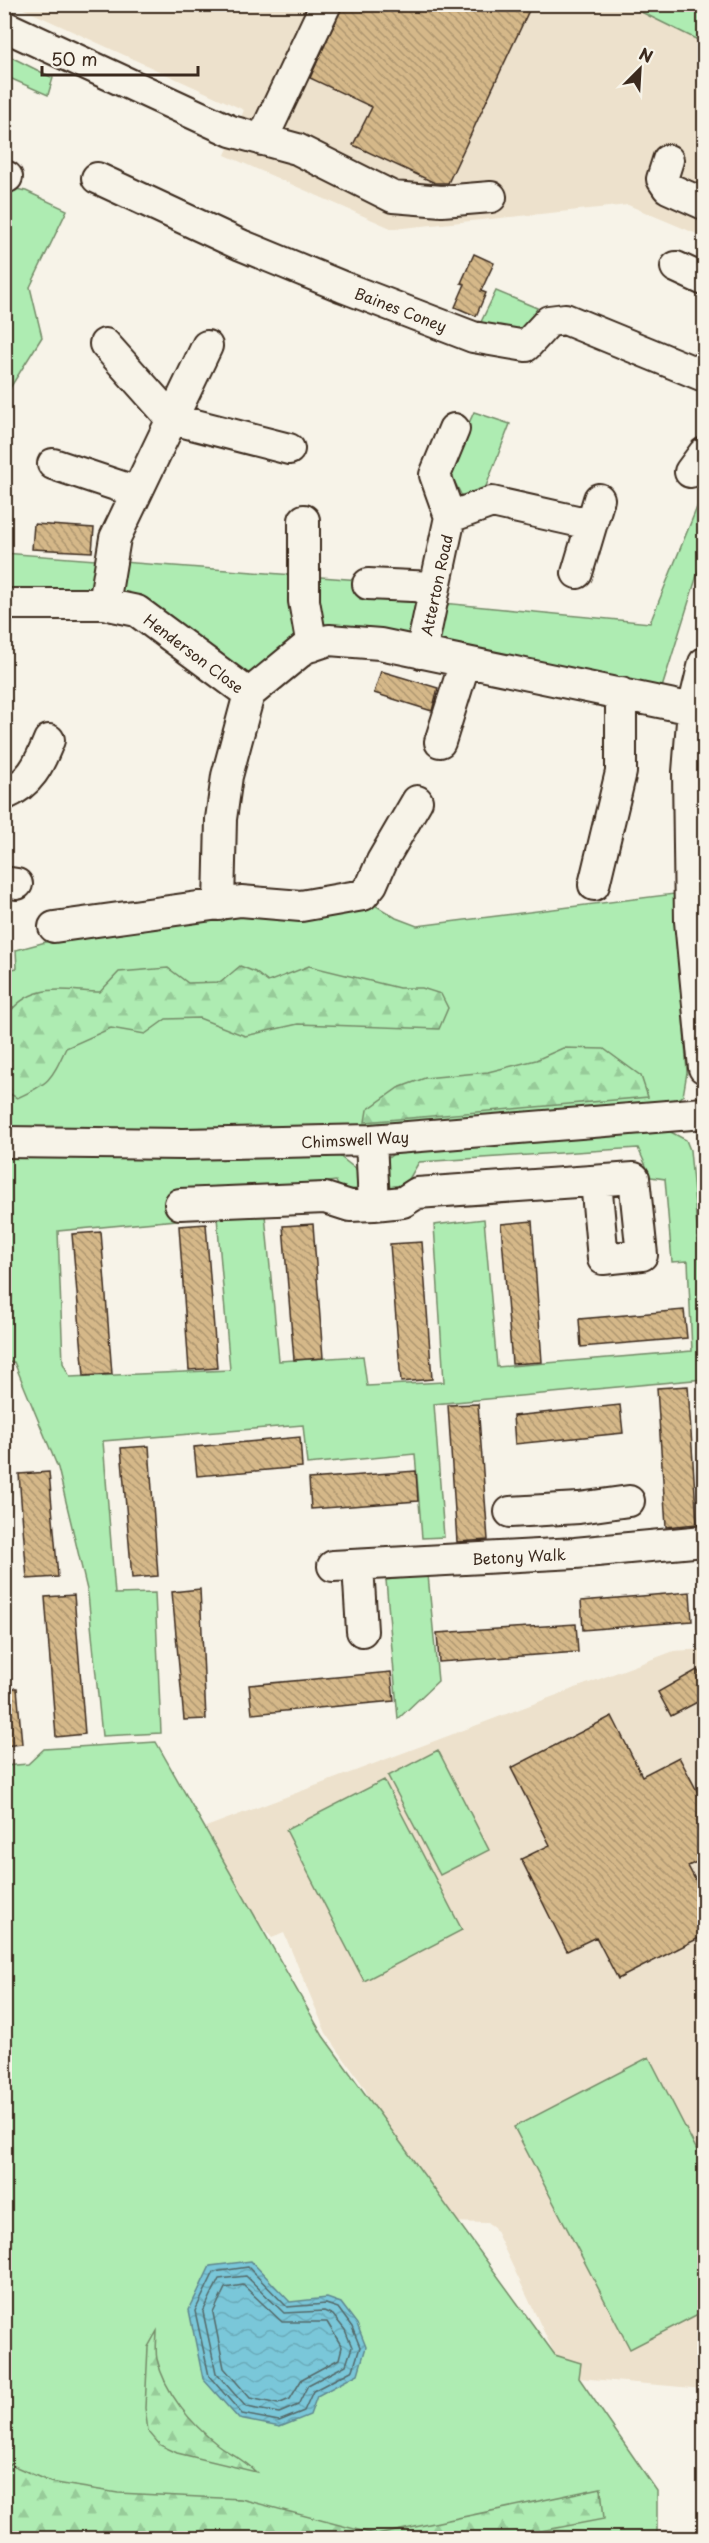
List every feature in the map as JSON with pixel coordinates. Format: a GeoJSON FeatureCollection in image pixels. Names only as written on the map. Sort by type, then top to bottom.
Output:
{"type":"FeatureCollection","features":[{"type":"Feature","properties":{"kind":"street"},"geometry":{"type":"LineString","coordinates":[[262,140],[326,4]]}},
{"type":"Feature","properties":{"kind":"street"},"geometry":{"type":"LineString","coordinates":[[4,26],[231,131],[297,149],[393,197],[442,201],[491,197]]}},
{"type":"Feature","properties":{"kind":"street"},"geometry":{"type":"LineString","coordinates":[[668,160],[662,179],[668,188],[705,204]]}},
{"type":"Feature","properties":{"kind":"street","name":"Baines Coney"},"geometry":{"type":"LineString","coordinates":[[97,178],[241,245],[473,337],[526,346],[549,321],[565,319],[705,376]]}},
{"type":"Feature","properties":{"kind":"street"},"geometry":{"type":"LineString","coordinates":[[676,267],[705,280]]}},
{"type":"Feature","properties":{"kind":"street"},"geometry":{"type":"LineString","coordinates":[[105,344],[172,419],[289,449]]}},
{"type":"Feature","properties":{"kind":"street"},"geometry":{"type":"LineString","coordinates":[[104,604],[115,538],[207,346]]}},
{"type":"Feature","properties":{"kind":"street"},"geometry":{"type":"LineString","coordinates":[[450,517],[435,475],[454,429]]}},
{"type":"Feature","properties":{"kind":"street"},"geometry":{"type":"LineString","coordinates":[[53,464],[137,492]]}},
{"type":"Feature","properties":{"kind":"street","name":"Atterton Road"},"geometry":{"type":"LineString","coordinates":[[421,653],[450,517],[492,502],[595,512],[577,573]]}},
{"type":"Feature","properties":{"kind":"street"},"geometry":{"type":"LineString","coordinates":[[304,520],[304,601],[312,646]]}},
{"type":"Feature","properties":{"kind":"street"},"geometry":{"type":"LineString","coordinates":[[368,584],[434,587]]}},
{"type":"Feature","properties":{"kind":"street"},"geometry":{"type":"LineString","coordinates":[[4,616],[5,604]]}},
{"type":"Feature","properties":{"kind":"street","name":"Henderson Close"},"geometry":{"type":"LineString","coordinates":[[5,604],[104,604],[137,611],[249,694]]}},
{"type":"Feature","properties":{"kind":"street","name":"Atterton Road"},"geometry":{"type":"LineString","coordinates":[[249,694],[273,671],[305,648],[329,640],[380,644],[693,709]]}},
{"type":"Feature","properties":{"kind":"street"},"geometry":{"type":"LineString","coordinates":[[440,742],[465,662]]}},
{"type":"Feature","properties":{"kind":"street"},"geometry":{"type":"LineString","coordinates":[[705,663],[693,709],[688,772],[705,1068]]}},
{"type":"Feature","properties":{"kind":"street"},"geometry":{"type":"LineString","coordinates":[[594,885],[621,772],[621,693]]}},
{"type":"Feature","properties":{"kind":"street"},"geometry":{"type":"LineString","coordinates":[[219,904],[221,819],[227,776],[249,694]]}},
{"type":"Feature","properties":{"kind":"street"},"geometry":{"type":"LineString","coordinates":[[4,795],[20,789],[36,770],[49,740]]}},
{"type":"Feature","properties":{"kind":"street"},"geometry":{"type":"LineString","coordinates":[[54,927],[241,901],[301,906],[363,895],[372,884],[382,861],[417,801]]}},
{"type":"Feature","properties":{"kind":"street","name":"Chimswell Way"},"geometry":{"type":"LineString","coordinates":[[4,1142],[184,1144],[371,1140],[705,1113]]}},
{"type":"Feature","properties":{"kind":"street"},"geometry":{"type":"LineString","coordinates":[[371,1140],[374,1204]]}},
{"type":"Feature","properties":{"kind":"street"},"geometry":{"type":"LineString","coordinates":[[180,1204],[325,1198],[350,1206],[403,1202],[417,1193],[596,1180]]}},
{"type":"Feature","properties":{"kind":"street"},"geometry":{"type":"LineString","coordinates":[[510,1512],[579,1508],[629,1501]]}},
{"type":"Feature","properties":{"kind":"street"},"geometry":{"type":"LineString","coordinates":[[579,1508],[582,1552]]}},
{"type":"Feature","properties":{"kind":"street","name":"Betony Walk"},"geometry":{"type":"LineString","coordinates":[[362,1631],[346,1566],[582,1552],[705,1541]]}},
{"type":"Feature","properties":{"kind":"shaded area"},"geometry":{"type":"Polygon","coordinates":[[[15,5],[631,5],[704,39],[704,237],[628,205],[393,229],[225,155],[244,110],[15,5]]]}},
{"type":"Feature","properties":{"kind":"shaded area"},"geometry":{"type":"Polygon","coordinates":[[[704,1649],[704,2389],[579,2378],[580,2363],[555,2355],[494,2227],[488,2223],[448,2222],[401,2172],[364,2087],[326,2033],[284,1933],[272,1938],[247,1908],[206,1827],[674,1651],[704,1649]]]}},
{"type":"Feature","properties":{"kind":"green space"},"geometry":{"type":"Polygon","coordinates":[[[627,5],[704,5],[704,43],[627,5]]]}},
{"type":"Feature","properties":{"kind":"green space"},"geometry":{"type":"Polygon","coordinates":[[[5,54],[53,78],[48,95],[5,76],[5,54]]]}},
{"type":"Feature","properties":{"kind":"green space"},"geometry":{"type":"Polygon","coordinates":[[[5,187],[26,191],[67,210],[30,287],[42,337],[5,396],[5,187]]]}},
{"type":"Feature","properties":{"kind":"green space"},"geometry":{"type":"Polygon","coordinates":[[[496,291],[537,308],[523,336],[488,331],[481,322],[496,291]]]}},
{"type":"Feature","properties":{"kind":"green space"},"geometry":{"type":"Polygon","coordinates":[[[474,412],[510,424],[480,502],[467,506],[448,469],[474,412]]]}},
{"type":"Feature","properties":{"kind":"green space"},"geometry":{"type":"Polygon","coordinates":[[[704,490],[704,553],[660,694],[381,633],[247,678],[172,621],[5,599],[4,553],[360,580],[360,599],[453,604],[650,623],[704,490]]]}},
{"type":"Feature","properties":{"kind":"green space"},"geometry":{"type":"Polygon","coordinates":[[[674,894],[687,1072],[683,1096],[665,1105],[438,1128],[5,1132],[5,970],[17,968],[16,950],[53,940],[212,916],[259,917],[367,900],[396,918],[417,926],[674,894]]]}},
{"type":"Feature","properties":{"kind":"green space"},"geometry":{"type":"Polygon","coordinates":[[[240,966],[255,972],[268,982],[309,966],[399,988],[422,988],[441,994],[448,1008],[439,1029],[298,1024],[245,1036],[199,1018],[166,1019],[145,1034],[111,1028],[66,1048],[53,1074],[43,1084],[17,1098],[5,1091],[5,1018],[25,998],[36,993],[60,990],[100,992],[119,972],[168,968],[188,983],[221,982],[240,966]]]}},
{"type":"Feature","properties":{"kind":"green space"},"geometry":{"type":"Polygon","coordinates":[[[563,1048],[604,1049],[641,1076],[648,1097],[365,1122],[367,1110],[398,1088],[425,1078],[488,1072],[536,1060],[563,1048]]]}},
{"type":"Feature","properties":{"kind":"green space"},"geometry":{"type":"Polygon","coordinates":[[[667,1130],[686,1140],[690,1150],[704,1305],[704,1379],[434,1404],[444,1537],[422,1538],[415,1454],[307,1464],[303,1425],[103,1441],[115,1594],[155,1593],[161,1733],[102,1736],[88,1594],[58,1468],[14,1362],[5,1363],[5,1158],[338,1155],[357,1170],[359,1189],[340,1190],[336,1181],[177,1198],[177,1220],[58,1231],[63,1363],[70,1377],[230,1370],[217,1217],[265,1215],[279,1361],[363,1356],[367,1386],[444,1382],[434,1225],[484,1219],[497,1367],[692,1351],[688,1261],[672,1262],[665,1179],[651,1177],[638,1148],[419,1162],[405,1186],[379,1187],[379,1166],[399,1149],[667,1130]]]}},
{"type":"Feature","properties":{"kind":"green space"},"geometry":{"type":"Polygon","coordinates":[[[428,1575],[438,1681],[398,1719],[386,1580],[428,1575]]]}},
{"type":"Feature","properties":{"kind":"green space"},"geometry":{"type":"Polygon","coordinates":[[[156,1742],[323,2036],[555,2355],[581,2363],[579,2378],[657,2491],[657,2538],[5,2538],[4,1766],[28,1764],[44,1749],[156,1742]]]}},
{"type":"Feature","properties":{"kind":"green space"},"geometry":{"type":"Polygon","coordinates":[[[438,1750],[489,1850],[440,1875],[388,1776],[438,1750]]]}},
{"type":"Feature","properties":{"kind":"green space"},"geometry":{"type":"Polygon","coordinates":[[[384,1780],[462,1930],[364,1981],[286,1830],[384,1780]]]}},
{"type":"Feature","properties":{"kind":"green space"},"geometry":{"type":"Polygon","coordinates":[[[649,2057],[704,2164],[704,2311],[630,2349],[514,2127],[649,2057]]]}},
{"type":"Feature","properties":{"kind":"green space"},"geometry":{"type":"Polygon","coordinates":[[[157,2331],[156,2356],[166,2384],[180,2407],[208,2437],[256,2472],[177,2453],[160,2445],[148,2431],[145,2408],[148,2347],[157,2331]]]}},
{"type":"Feature","properties":{"kind":"green space"},"geometry":{"type":"Polygon","coordinates":[[[5,2462],[50,2482],[118,2493],[241,2499],[377,2535],[601,2488],[604,2519],[504,2538],[177,2538],[121,2532],[87,2538],[5,2538],[5,2462]]]}},
{"type":"Feature","properties":{"kind":"water"},"geometry":{"type":"Polygon","coordinates":[[[251,2261],[290,2302],[327,2298],[341,2303],[357,2324],[366,2347],[358,2374],[317,2396],[310,2415],[280,2427],[239,2419],[203,2379],[189,2310],[210,2266],[251,2261]]]}},
{"type":"Feature","properties":{"kind":"building"},"geometry":{"type":"Polygon","coordinates":[[[343,4],[532,4],[448,183],[435,183],[353,145],[372,107],[310,78],[343,4]]]}},
{"type":"Feature","properties":{"kind":"building"},"geometry":{"type":"Polygon","coordinates":[[[474,254],[494,263],[481,291],[486,293],[476,316],[455,307],[465,284],[461,283],[474,254]]]}},
{"type":"Feature","properties":{"kind":"building"},"geometry":{"type":"Polygon","coordinates":[[[34,524],[94,528],[92,552],[32,549],[34,524]]]}},
{"type":"Feature","properties":{"kind":"building"},"geometry":{"type":"Polygon","coordinates":[[[381,671],[438,688],[432,711],[374,693],[381,671]]]}},
{"type":"Feature","properties":{"kind":"building"},"geometry":{"type":"Polygon","coordinates":[[[532,1221],[542,1362],[512,1364],[501,1224],[532,1221]]]}},
{"type":"Feature","properties":{"kind":"building"},"geometry":{"type":"Polygon","coordinates":[[[206,1224],[217,1368],[189,1370],[179,1226],[206,1224]]]}},
{"type":"Feature","properties":{"kind":"building"},"geometry":{"type":"Polygon","coordinates":[[[313,1224],[323,1358],[294,1360],[283,1226],[313,1224]]]}},
{"type":"Feature","properties":{"kind":"building"},"geometry":{"type":"Polygon","coordinates":[[[101,1232],[112,1374],[84,1376],[72,1234],[101,1232]]]}},
{"type":"Feature","properties":{"kind":"building"},"geometry":{"type":"Polygon","coordinates":[[[422,1242],[432,1379],[401,1382],[390,1244],[422,1242]]]}},
{"type":"Feature","properties":{"kind":"building"},"geometry":{"type":"Polygon","coordinates":[[[684,1310],[687,1338],[581,1347],[579,1319],[684,1310]]]}},
{"type":"Feature","properties":{"kind":"building"},"geometry":{"type":"Polygon","coordinates":[[[688,1386],[697,1524],[666,1527],[657,1388],[688,1386]]]}},
{"type":"Feature","properties":{"kind":"building"},"geometry":{"type":"Polygon","coordinates":[[[478,1404],[488,1540],[457,1542],[448,1405],[478,1404]]]}},
{"type":"Feature","properties":{"kind":"building"},"geometry":{"type":"Polygon","coordinates":[[[620,1405],[623,1433],[515,1444],[513,1416],[620,1405]]]}},
{"type":"Feature","properties":{"kind":"building"},"geometry":{"type":"Polygon","coordinates":[[[300,1437],[302,1467],[197,1476],[194,1447],[300,1437]]]}},
{"type":"Feature","properties":{"kind":"building"},"geometry":{"type":"Polygon","coordinates":[[[149,1446],[158,1576],[132,1578],[121,1448],[149,1446]]]}},
{"type":"Feature","properties":{"kind":"building"},"geometry":{"type":"Polygon","coordinates":[[[416,1471],[418,1501],[311,1509],[309,1479],[416,1471]]]}},
{"type":"Feature","properties":{"kind":"building"},"geometry":{"type":"Polygon","coordinates":[[[49,1472],[58,1577],[27,1579],[19,1474],[49,1472]]]}},
{"type":"Feature","properties":{"kind":"building"},"geometry":{"type":"Polygon","coordinates":[[[200,1589],[206,1719],[184,1720],[172,1592],[200,1589]]]}},
{"type":"Feature","properties":{"kind":"building"},"geometry":{"type":"Polygon","coordinates":[[[690,1592],[692,1621],[583,1630],[581,1601],[690,1592]]]}},
{"type":"Feature","properties":{"kind":"building"},"geometry":{"type":"Polygon","coordinates":[[[74,1595],[85,1734],[56,1737],[45,1597],[74,1595]]]}},
{"type":"Feature","properties":{"kind":"building"},"geometry":{"type":"Polygon","coordinates":[[[576,1624],[578,1652],[439,1662],[437,1633],[576,1624]]]}},
{"type":"Feature","properties":{"kind":"building"},"geometry":{"type":"Polygon","coordinates":[[[697,1670],[705,1683],[705,1698],[671,1716],[658,1692],[697,1670]]]}},
{"type":"Feature","properties":{"kind":"building"},"geometry":{"type":"Polygon","coordinates":[[[391,1672],[394,1701],[252,1714],[249,1685],[391,1672]]]}},
{"type":"Feature","properties":{"kind":"building"},"geometry":{"type":"Polygon","coordinates":[[[4,1688],[17,1688],[22,1744],[4,1746],[4,1688]]]}},
{"type":"Feature","properties":{"kind":"building"},"geometry":{"type":"Polygon","coordinates":[[[612,1716],[642,1776],[679,1757],[705,1806],[705,1858],[688,1866],[705,1898],[705,1935],[618,1979],[596,1937],[567,1951],[521,1859],[550,1845],[511,1768],[612,1716]]]}}]}
